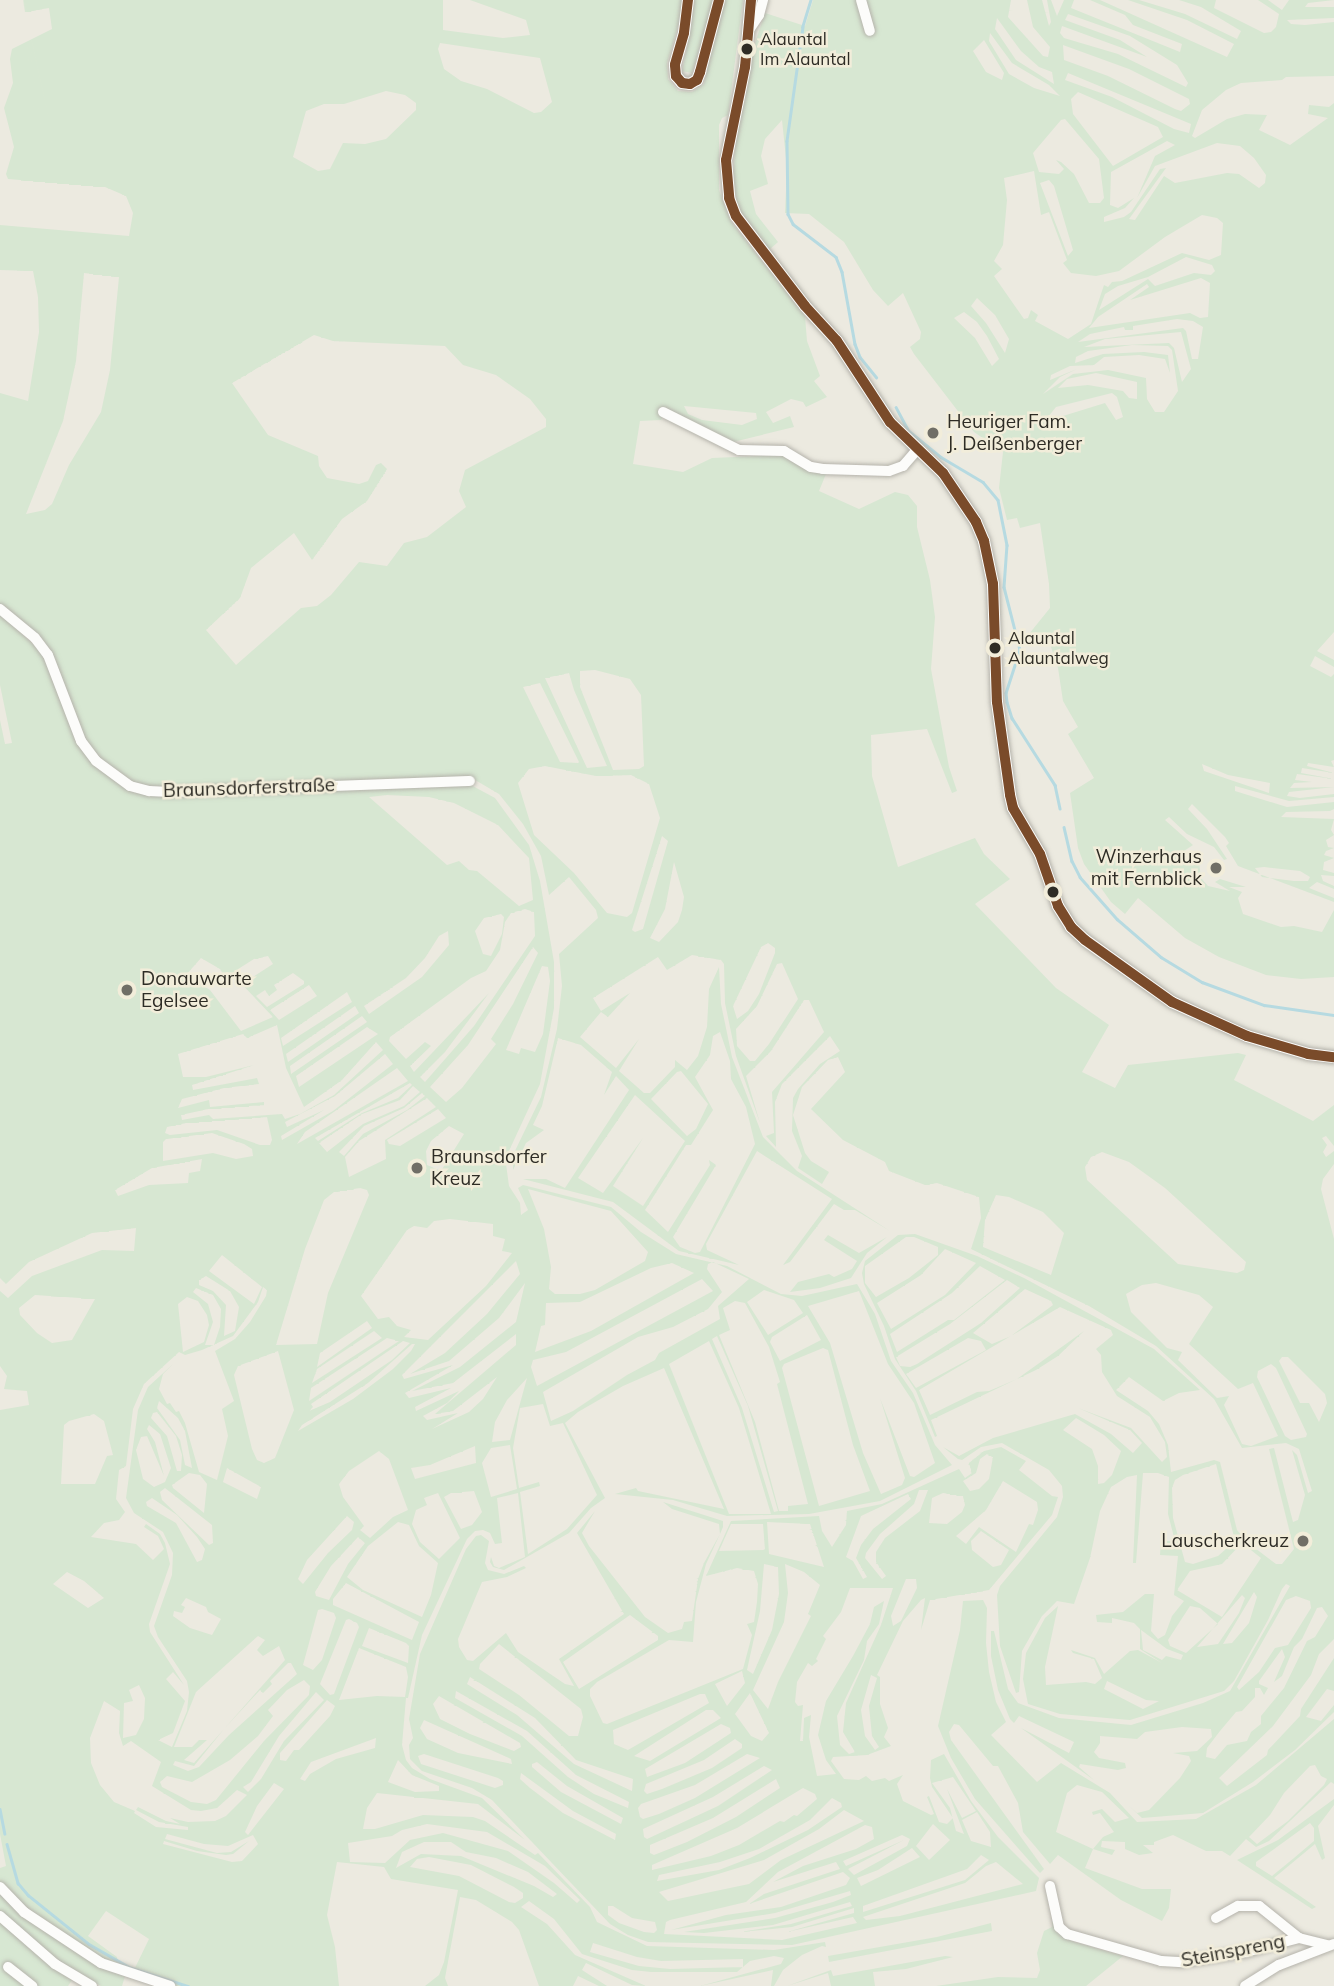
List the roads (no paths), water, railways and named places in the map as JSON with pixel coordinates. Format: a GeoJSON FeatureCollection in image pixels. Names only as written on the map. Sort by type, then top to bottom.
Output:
{"type":"FeatureCollection","features":[{"type":"Feature","properties":{"kind":"street"},"geometry":{"type":"LineString","coordinates":[[688,0],[676,76],[682,83],[690,84],[700,72],[719,0]]}},
{"type":"Feature","properties":{"kind":"street"},"geometry":{"type":"LineString","coordinates":[[751,0],[749,30],[726,160],[729,198],[736,216],[805,306],[836,341],[890,422],[943,473],[976,522],[984,541],[993,584],[997,702],[1010,795],[1013,808],[1040,854],[1058,906],[1071,927],[1084,940],[1153,990],[1196,1014],[1270,1044],[1334,1057]]}},
{"type":"Feature","properties":{"kind":"street"},"geometry":{"type":"LineString","coordinates":[[749,30],[759,15],[763,0]]}},
{"type":"Feature","properties":{"kind":"street"},"geometry":{"type":"LineString","coordinates":[[861,0],[870,31]]}},
{"type":"Feature","properties":{"kind":"street"},"geometry":{"type":"LineString","coordinates":[[663,412],[739,450],[790,453],[811,467],[823,469],[875,473],[890,471],[903,467],[917,450]]}},
{"type":"Feature","properties":{"kind":"street","name":"Braunsdorferstraße"},"geometry":{"type":"LineString","coordinates":[[0,609],[35,638],[48,655],[81,741],[96,761],[130,786],[149,791],[170,792],[470,781]]}},
{"type":"Feature","properties":{"kind":"street"},"geometry":{"type":"LineString","coordinates":[[0,1886],[24,1912],[101,1963],[120,1971],[157,1979],[170,1986]]}},
{"type":"Feature","properties":{"kind":"street","name":"Steinspreng"},"geometry":{"type":"LineString","coordinates":[[1050,1886],[1059,1927],[1067,1934],[1161,1961],[1183,1962],[1246,1952],[1299,1938],[1331,1945]]}},
{"type":"Feature","properties":{"kind":"street"},"geometry":{"type":"LineString","coordinates":[[1216,1918],[1249,1903],[1269,1911],[1299,1938]]}},
{"type":"Feature","properties":{"kind":"street"},"geometry":{"type":"LineString","coordinates":[[0,1916],[55,1964],[92,1986]]}},
{"type":"Feature","properties":{"kind":"street"},"geometry":{"type":"LineString","coordinates":[[1245,1986],[1279,1965],[1331,1945]]}},
{"type":"Feature","properties":{"kind":"street"},"geometry":{"type":"LineString","coordinates":[[8,1967],[32,1986]]}},
{"type":"Feature","properties":{"kind":"waterway"},"geometry":{"type":"LineString","coordinates":[[811,0],[803,27],[787,141],[788,214],[793,224],[836,257],[842,272],[855,344],[860,357],[876,377]]}},
{"type":"Feature","properties":{"kind":"waterway"},"geometry":{"type":"LineString","coordinates":[[896,407],[909,431],[941,457],[983,482],[998,500],[1007,545],[1004,587],[1020,650],[1006,693],[1007,702],[1012,718],[1055,785],[1060,808]]}},
{"type":"Feature","properties":{"kind":"waterway"},"geometry":{"type":"LineString","coordinates":[[1064,827],[1072,861],[1080,877],[1117,919],[1161,957],[1202,982],[1264,1005],[1334,1015]]}},
{"type":"Feature","properties":{"kind":"waterway"},"geometry":{"type":"LineString","coordinates":[[0,1809],[5,1834]]}},
{"type":"Feature","properties":{"kind":"waterway"},"geometry":{"type":"LineString","coordinates":[[7,1844],[18,1883],[28,1895],[89,1944],[129,1967],[188,1986]]}},
{"type":"Feature","properties":{"kind":"place","name":"Alauntal Im Alauntal"},"geometry":{"type":"Point","coordinates":[747,49]}},
{"type":"Feature","properties":{"kind":"place","name":"Heuriger Fam. J. Deißenberger"},"geometry":{"type":"Point","coordinates":[933,433]}},
{"type":"Feature","properties":{"kind":"place","name":"Alauntal Alauntalweg"},"geometry":{"type":"Point","coordinates":[995,648]}},
{"type":"Feature","properties":{"kind":"place","name":"Winzerhaus mit Fernblick"},"geometry":{"type":"Point","coordinates":[1216,868]}},
{"type":"Feature","properties":{"kind":"place","name":"Donauwarte Egelsee"},"geometry":{"type":"Point","coordinates":[127,990]}},
{"type":"Feature","properties":{"kind":"place","name":"Braunsdorfer Kreuz"},"geometry":{"type":"Point","coordinates":[417,1168]}},
{"type":"Feature","properties":{"kind":"place","name":"Lauscherkreuz"},"geometry":{"type":"Point","coordinates":[1303,1541]}}]}
